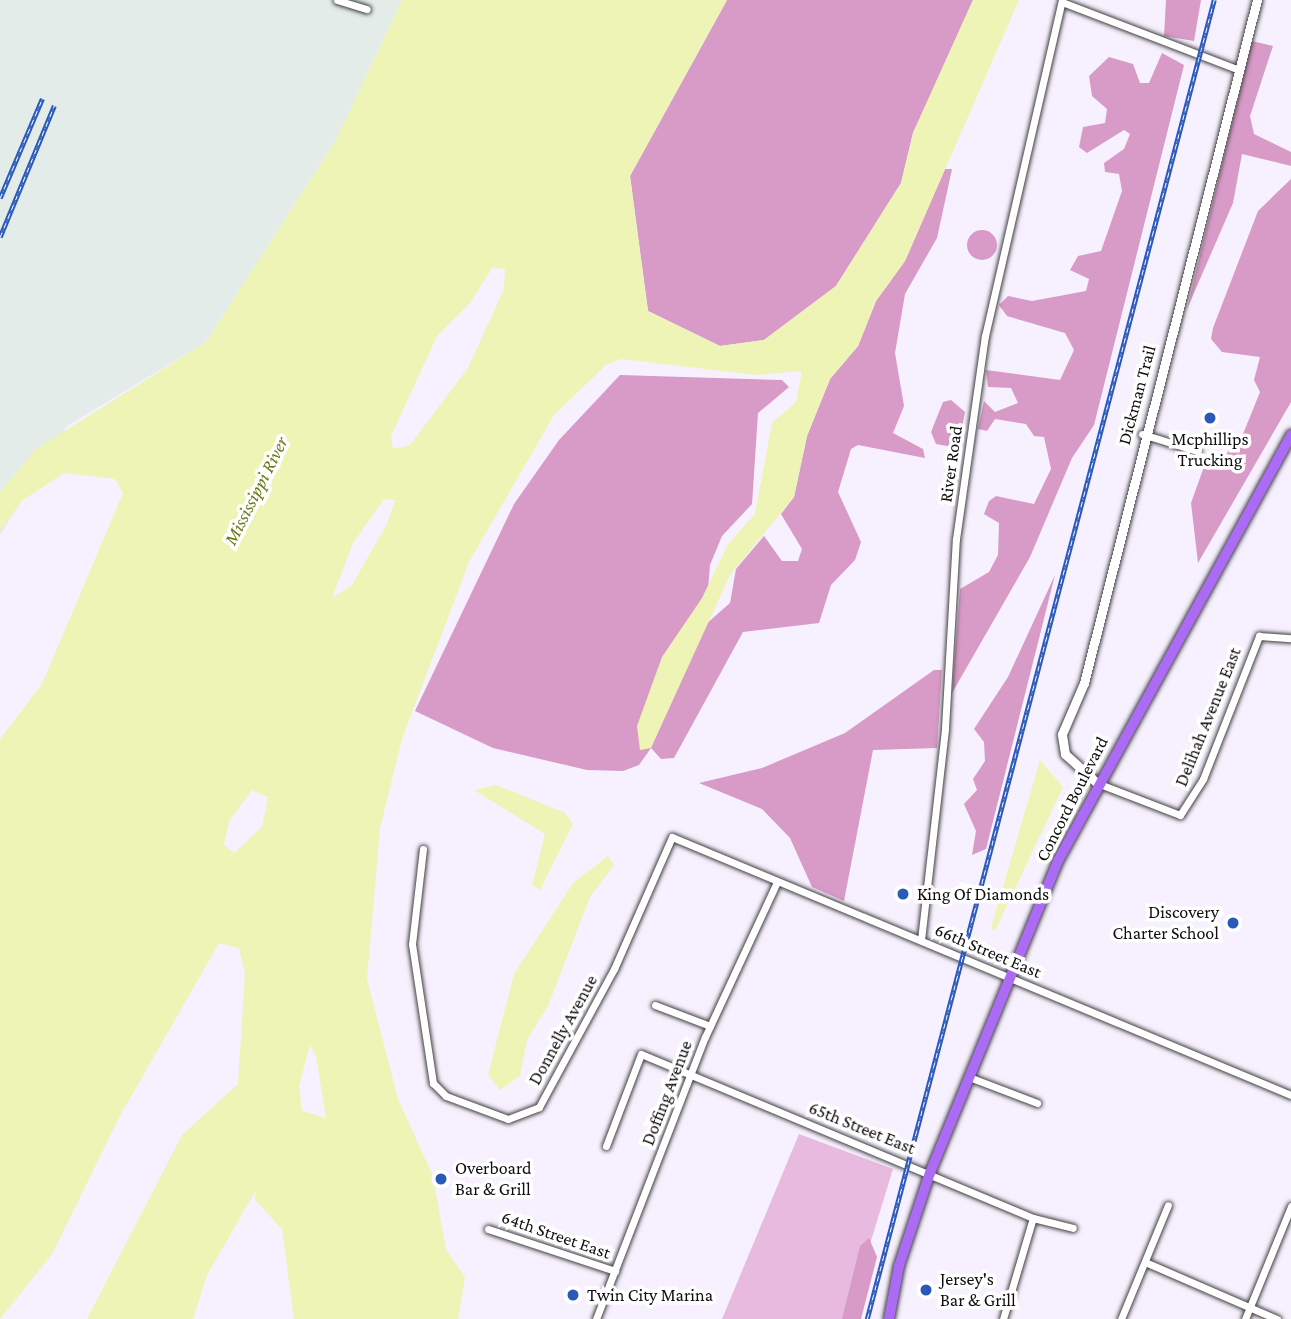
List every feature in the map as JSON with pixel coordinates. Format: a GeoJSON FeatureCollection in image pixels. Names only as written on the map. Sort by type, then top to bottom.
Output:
{"type":"FeatureCollection","features":[{"type":"Feature","properties":{"kind":"main road","name":"Concord Boulevard"},"geometry":{"type":"LineString","coordinates":[[889,1319],[899,1266],[930,1173],[1097,783],[1291,435]]}},
{"type":"Feature","properties":{"kind":"street"},"geometry":{"type":"LineString","coordinates":[[337,0],[367,9]]}},
{"type":"Feature","properties":{"kind":"street","name":"Dickman Trail"},"geometry":{"type":"LineString","coordinates":[[1097,783],[1071,763],[1061,741],[1084,683],[1142,434],[1257,0]]}},
{"type":"Feature","properties":{"kind":"street"},"geometry":{"type":"LineString","coordinates":[[1062,1],[1239,70]]}},
{"type":"Feature","properties":{"kind":"street","name":"River Road"},"geometry":{"type":"LineString","coordinates":[[921,940],[944,728],[956,539],[985,336],[1062,1]]}},
{"type":"Feature","properties":{"kind":"street"},"geometry":{"type":"LineString","coordinates":[[1142,434],[1197,451]]}},
{"type":"Feature","properties":{"kind":"street","name":"Delihah Avenue East"},"geometry":{"type":"LineString","coordinates":[[1097,783],[1180,815],[1203,779],[1254,646],[1265,632],[1291,638]]}},
{"type":"Feature","properties":{"kind":"street","name":"66th Street East"},"geometry":{"type":"LineString","coordinates":[[672,837],[1291,1095]]}},
{"type":"Feature","properties":{"kind":"street","name":"Donnelly Avenue"},"geometry":{"type":"LineString","coordinates":[[423,849],[412,944],[433,1083],[446,1096],[508,1119],[539,1107],[614,969],[672,837]]}},
{"type":"Feature","properties":{"kind":"street","name":"Doffing Avenue"},"geometry":{"type":"LineString","coordinates":[[596,1319],[710,1026],[777,882]]}},
{"type":"Feature","properties":{"kind":"street"},"geometry":{"type":"LineString","coordinates":[[655,1005],[710,1026]]}},
{"type":"Feature","properties":{"kind":"street","name":"65th Street East"},"geometry":{"type":"LineString","coordinates":[[606,1146],[641,1054],[1032,1218],[1073,1228]]}},
{"type":"Feature","properties":{"kind":"street"},"geometry":{"type":"LineString","coordinates":[[970,1077],[1037,1103]]}},
{"type":"Feature","properties":{"kind":"street"},"geometry":{"type":"LineString","coordinates":[[1121,1319],[1168,1205]]}},
{"type":"Feature","properties":{"kind":"street"},"geometry":{"type":"LineString","coordinates":[[1245,1319],[1291,1206]]}},
{"type":"Feature","properties":{"kind":"street"},"geometry":{"type":"LineString","coordinates":[[1006,1318],[1032,1218]]}},
{"type":"Feature","properties":{"kind":"street","name":"64th Street East"},"geometry":{"type":"LineString","coordinates":[[488,1229],[615,1271]]}},
{"type":"Feature","properties":{"kind":"street"},"geometry":{"type":"LineString","coordinates":[[1145,1262],[1277,1319]]}},
{"type":"Feature","properties":{"kind":"shaded area"},"geometry":{"type":"Polygon","coordinates":[[[0,0],[402,0],[336,140],[206,342],[67,426],[0,535],[0,0]]]}},
{"type":"Feature","properties":{"kind":"shaded area"},"geometry":{"type":"Polygon","coordinates":[[[727,0],[973,0],[913,133],[901,183],[836,286],[764,340],[720,346],[648,311],[630,176],[727,0]]]}},
{"type":"Feature","properties":{"kind":"shaded area"},"geometry":{"type":"Polygon","coordinates":[[[1166,0],[1201,0],[1194,41],[1164,36],[1166,0]]]}},
{"type":"Feature","properties":{"kind":"shaded area"},"geometry":{"type":"Polygon","coordinates":[[[1252,41],[1273,46],[1250,116],[1254,134],[1291,152],[1291,166],[1242,154],[1233,203],[1187,309],[1252,41]]]}},
{"type":"Feature","properties":{"kind":"shaded area"},"geometry":{"type":"Polygon","coordinates":[[[1162,53],[1184,65],[1094,425],[1072,458],[1030,557],[952,693],[960,589],[989,572],[998,555],[999,523],[984,514],[989,501],[996,496],[1034,504],[1051,469],[1044,437],[1034,436],[1026,424],[995,419],[987,431],[978,429],[984,401],[995,412],[1018,403],[1011,388],[988,387],[986,370],[1060,380],[1074,350],[1065,333],[1007,316],[999,305],[1008,296],[1032,301],[1086,291],[1089,279],[1070,270],[1078,256],[1101,251],[1122,191],[1119,174],[1105,172],[1104,163],[1124,149],[1130,134],[1124,130],[1087,153],[1079,147],[1083,127],[1105,123],[1107,109],[1092,96],[1089,76],[1109,57],[1133,64],[1140,83],[1149,83],[1162,53]]]}},
{"type":"Feature","properties":{"kind":"shaded area"},"geometry":{"type":"Polygon","coordinates":[[[945,169],[952,169],[937,238],[905,294],[895,353],[904,406],[893,433],[923,449],[925,458],[858,445],[851,449],[838,492],[861,542],[855,560],[831,585],[819,623],[743,632],[674,758],[661,759],[651,748],[639,765],[623,771],[587,770],[493,748],[415,711],[514,504],[559,440],[620,375],[782,380],[789,387],[758,413],[752,504],[722,536],[710,565],[705,625],[730,603],[736,569],[764,536],[782,561],[798,561],[802,549],[781,514],[794,497],[807,436],[830,379],[858,346],[876,301],[905,261],[945,169]]]}},
{"type":"Feature","properties":{"kind":"shaded area"},"geometry":{"type":"Polygon","coordinates":[[[1291,179],[1291,402],[1198,563],[1191,503],[1206,461],[1223,458],[1243,434],[1260,392],[1254,380],[1260,357],[1222,352],[1211,339],[1213,328],[1258,211],[1291,179]]]}},
{"type":"Feature","properties":{"kind":"shaded area"},"geometry":{"type":"Polygon","coordinates":[[[982,230],[993,234],[997,245],[993,256],[982,260],[971,256],[967,245],[971,234],[982,230]]]}},
{"type":"Feature","properties":{"kind":"shaded area"},"geometry":{"type":"Polygon","coordinates":[[[951,400],[965,412],[958,448],[936,444],[931,432],[943,402],[951,400]]]}},
{"type":"Feature","properties":{"kind":"shaded area"},"geometry":{"type":"Polygon","coordinates":[[[1055,575],[986,849],[972,855],[976,831],[964,804],[977,790],[973,779],[985,761],[984,742],[974,729],[1008,677],[1055,575]]]}},
{"type":"Feature","properties":{"kind":"shaded area"},"geometry":{"type":"Polygon","coordinates":[[[934,670],[942,670],[937,748],[873,750],[844,901],[812,887],[790,838],[762,809],[699,783],[762,768],[845,733],[934,670]]]}},
{"type":"Feature","properties":{"kind":"shaded area"},"geometry":{"type":"Polygon","coordinates":[[[799,1134],[893,1169],[847,1319],[722,1319],[799,1134]]]}},
{"type":"Feature","properties":{"kind":"shaded area"},"geometry":{"type":"Polygon","coordinates":[[[869,1238],[877,1257],[861,1319],[842,1319],[860,1246],[869,1238]]]}},
{"type":"Feature","properties":{"kind":"water","name":"Mississippi River"},"geometry":{"type":"Polygon","coordinates":[[[402,0],[727,0],[630,176],[648,311],[720,346],[764,340],[836,286],[901,183],[913,133],[973,0],[1019,0],[905,261],[876,301],[858,346],[830,379],[807,436],[794,497],[730,575],[651,748],[640,750],[637,726],[662,657],[702,598],[728,544],[755,514],[772,423],[796,402],[802,371],[756,375],[622,359],[607,364],[554,415],[469,562],[402,739],[380,828],[367,979],[398,1099],[433,1176],[446,1250],[465,1277],[458,1319],[294,1319],[282,1229],[255,1200],[256,1190],[207,1275],[193,1319],[87,1319],[182,1135],[238,1084],[245,973],[239,948],[219,943],[121,1114],[52,1254],[0,1319],[0,739],[42,684],[123,493],[115,479],[64,473],[23,500],[0,530],[0,492],[36,449],[206,342],[336,140],[402,0]],[[492,268],[470,303],[437,336],[391,436],[393,449],[410,445],[468,368],[504,289],[505,269],[492,268]],[[384,499],[353,543],[332,598],[352,585],[387,524],[395,500],[384,499]],[[252,790],[229,821],[224,845],[234,853],[262,827],[268,797],[252,790]],[[310,1045],[299,1086],[302,1111],[326,1118],[316,1056],[310,1045]]]}},
{"type":"Feature","properties":{"kind":"water"},"geometry":{"type":"Polygon","coordinates":[[[1040,760],[1063,787],[995,931],[991,928],[1040,760]]]}},
{"type":"Feature","properties":{"kind":"water"},"geometry":{"type":"Polygon","coordinates":[[[496,785],[565,813],[573,824],[540,890],[532,885],[545,834],[474,790],[496,785]]]}},
{"type":"Feature","properties":{"kind":"water"},"geometry":{"type":"Polygon","coordinates":[[[608,856],[614,865],[590,897],[548,1006],[527,1040],[520,1076],[500,1090],[488,1075],[514,974],[573,883],[608,856]]]}},
{"type":"Feature","properties":{"kind":"railway"},"geometry":{"type":"LineString","coordinates":[[867,1319],[1214,0]]}},
{"type":"Feature","properties":{"kind":"railway"},"geometry":{"type":"LineString","coordinates":[[0,198],[42,99]]}},
{"type":"Feature","properties":{"kind":"railway"},"geometry":{"type":"LineString","coordinates":[[0,237],[54,106]]}},
{"type":"Feature","properties":{"kind":"place","name":"Mcphillips Trucking"},"geometry":{"type":"Point","coordinates":[1210,418]}},
{"type":"Feature","properties":{"kind":"place","name":"King Of Diamonds"},"geometry":{"type":"Point","coordinates":[903,894]}},
{"type":"Feature","properties":{"kind":"place","name":"Discovery Charter School"},"geometry":{"type":"Point","coordinates":[1233,923]}},
{"type":"Feature","properties":{"kind":"place","name":"Overboard Bar & Grill"},"geometry":{"type":"Point","coordinates":[441,1179]}},
{"type":"Feature","properties":{"kind":"place","name":"Jersey's Bar & Grill"},"geometry":{"type":"Point","coordinates":[926,1290]}},
{"type":"Feature","properties":{"kind":"place","name":"Twin City Marina"},"geometry":{"type":"Point","coordinates":[573,1295]}}]}
